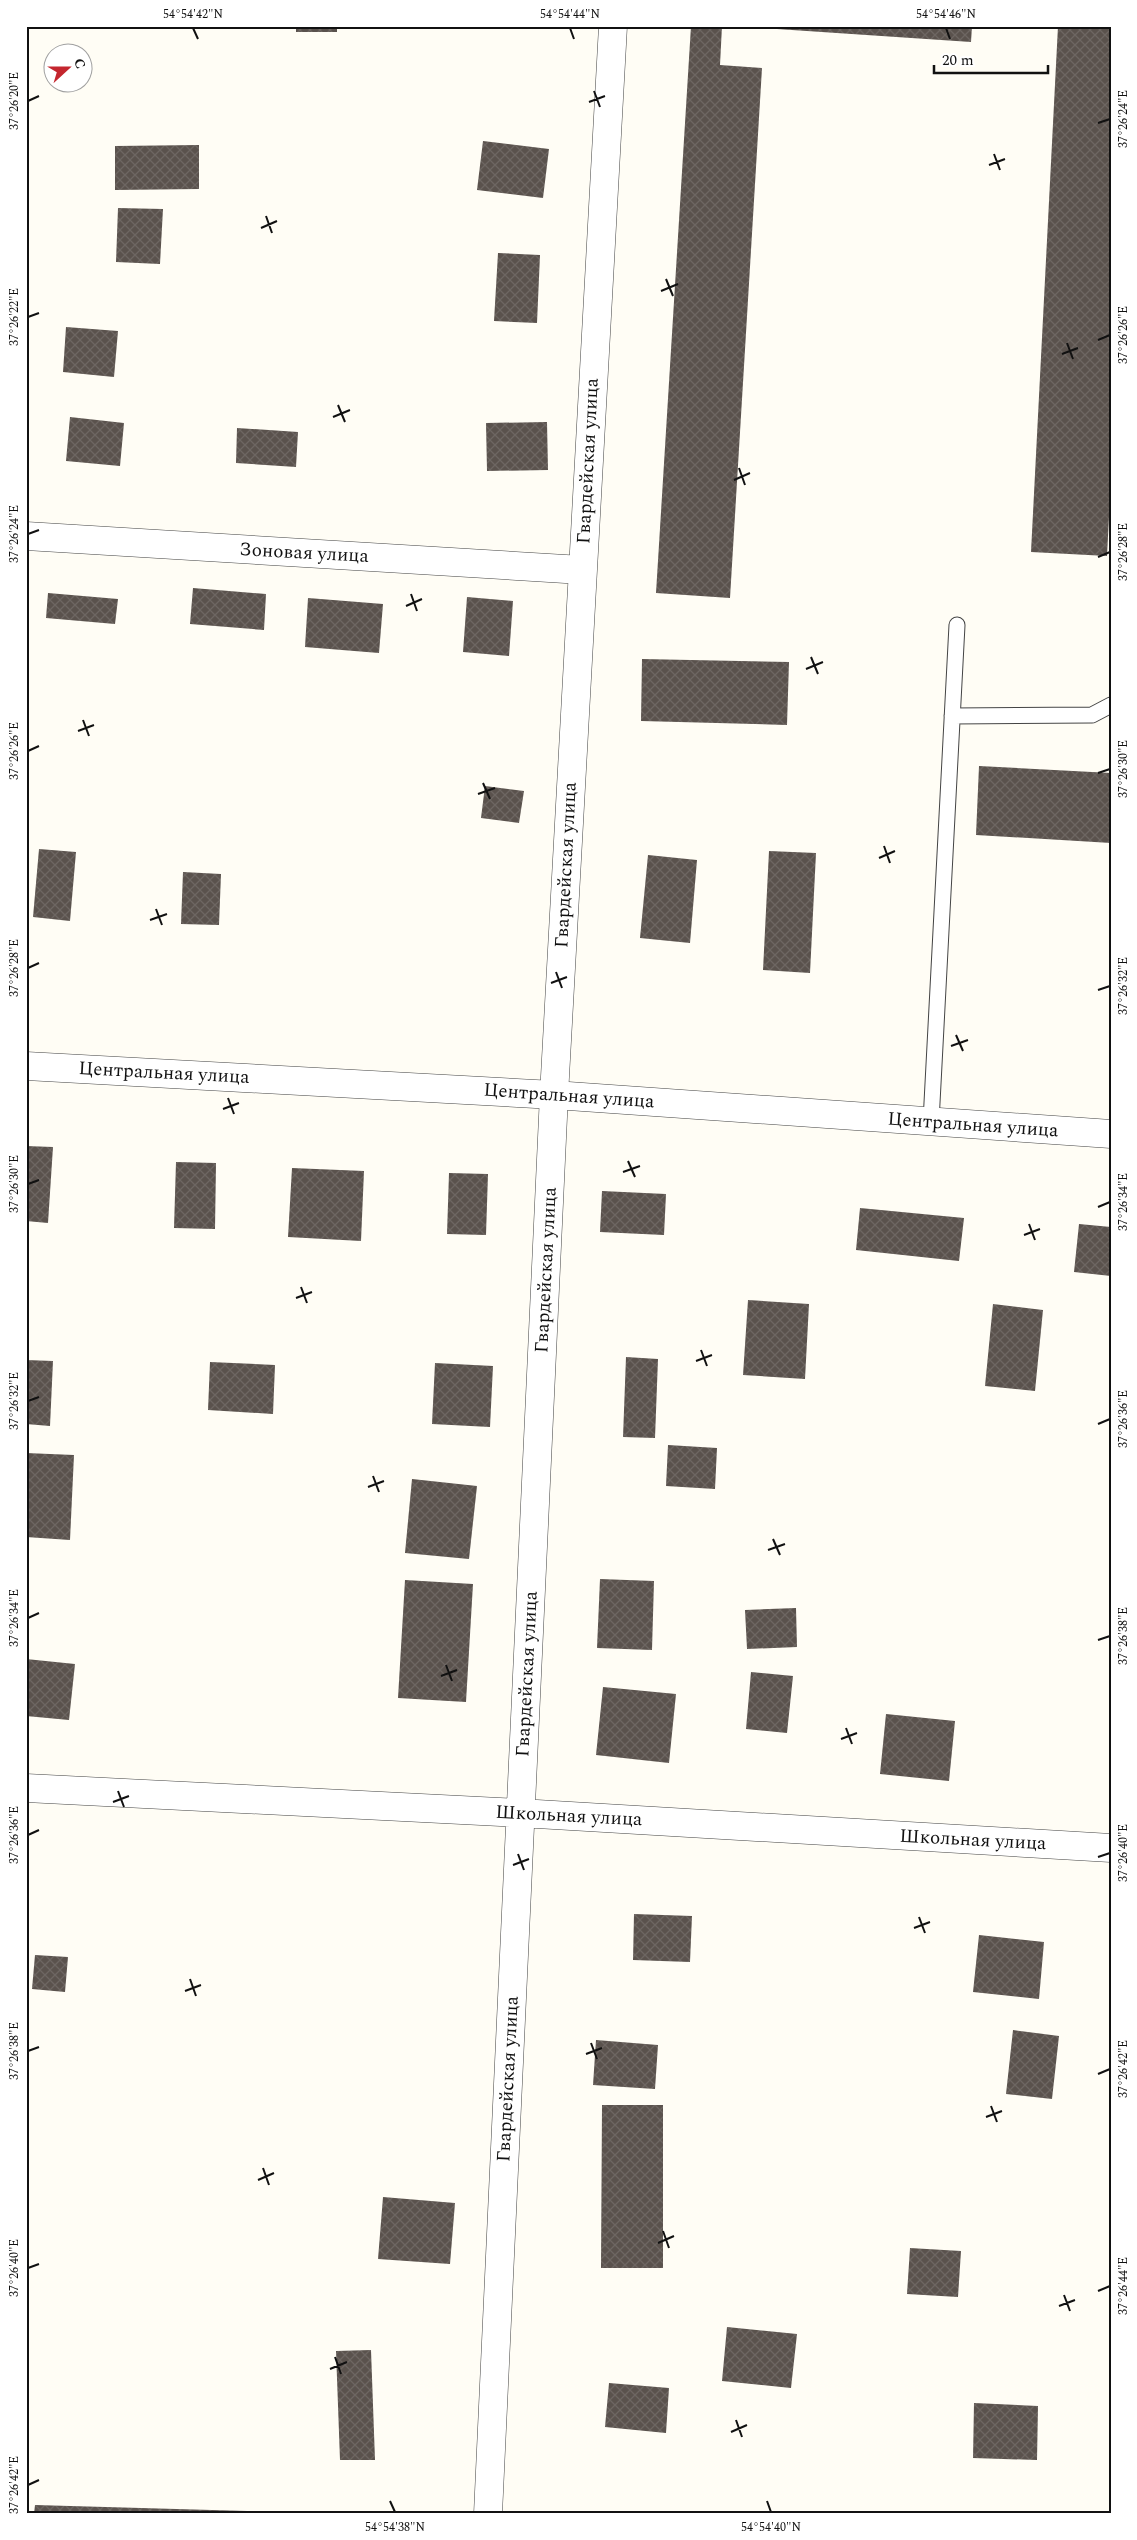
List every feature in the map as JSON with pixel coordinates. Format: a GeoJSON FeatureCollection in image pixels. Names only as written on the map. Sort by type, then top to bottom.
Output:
{"type":"FeatureCollection","features":[{"type":"Feature","properties":{"kind":"street","name":"Гвардейская улица"},"geometry":{"type":"LineString","coordinates":[[488,2514],[554,1095],[613,26]]}},
{"type":"Feature","properties":{"kind":"street","name":"Зоновая улица"},"geometry":{"type":"LineString","coordinates":[[26,536],[582,570]]}},
{"type":"Feature","properties":{"kind":"street","name":"Центральная улица"},"geometry":{"type":"LineString","coordinates":[[26,1066],[554,1095],[1111,1134]]}},
{"type":"Feature","properties":{"kind":"street","name":"Школьная улица"},"geometry":{"type":"LineString","coordinates":[[26,1788],[520,1813],[1111,1848]]}},
{"type":"Feature","properties":{"kind":"lane"},"geometry":{"type":"LineString","coordinates":[[931,1122],[957,625]]}},
{"type":"Feature","properties":{"kind":"lane"},"geometry":{"type":"LineString","coordinates":[[952,716],[1092,715],[1111,706]]}},
{"type":"Feature","properties":{"kind":"building"},"geometry":{"type":"Polygon","coordinates":[[[296,26],[337,26],[337,32],[296,32],[296,26]]]}},
{"type":"Feature","properties":{"kind":"building"},"geometry":{"type":"Polygon","coordinates":[[[691,26],[722,26],[720,65],[762,68],[730,598],[656,593],[691,26]]]}},
{"type":"Feature","properties":{"kind":"building"},"geometry":{"type":"Polygon","coordinates":[[[734,26],[972,26],[971,42],[734,26]]]}},
{"type":"Feature","properties":{"kind":"building"},"geometry":{"type":"Polygon","coordinates":[[[1058,26],[1111,27],[1111,479],[1107,556],[1031,552],[1058,26]]]}},
{"type":"Feature","properties":{"kind":"building"},"geometry":{"type":"Polygon","coordinates":[[[483,141],[549,149],[543,198],[477,190],[483,141]]]}},
{"type":"Feature","properties":{"kind":"building"},"geometry":{"type":"Polygon","coordinates":[[[199,145],[199,189],[115,190],[115,146],[199,145]]]}},
{"type":"Feature","properties":{"kind":"building"},"geometry":{"type":"Polygon","coordinates":[[[118,208],[163,209],[160,264],[116,262],[118,208]]]}},
{"type":"Feature","properties":{"kind":"building"},"geometry":{"type":"Polygon","coordinates":[[[498,253],[540,255],[537,323],[494,321],[498,253]]]}},
{"type":"Feature","properties":{"kind":"building"},"geometry":{"type":"Polygon","coordinates":[[[66,327],[118,331],[114,377],[63,372],[66,327]]]}},
{"type":"Feature","properties":{"kind":"building"},"geometry":{"type":"Polygon","coordinates":[[[70,417],[124,423],[120,466],[66,461],[70,417]]]}},
{"type":"Feature","properties":{"kind":"building"},"geometry":{"type":"Polygon","coordinates":[[[547,422],[548,470],[487,471],[486,423],[547,422]]]}},
{"type":"Feature","properties":{"kind":"building"},"geometry":{"type":"Polygon","coordinates":[[[237,428],[298,432],[296,467],[236,463],[237,428]]]}},
{"type":"Feature","properties":{"kind":"building"},"geometry":{"type":"Polygon","coordinates":[[[193,588],[266,594],[264,630],[190,624],[193,588]]]}},
{"type":"Feature","properties":{"kind":"building"},"geometry":{"type":"Polygon","coordinates":[[[48,593],[118,599],[115,624],[46,618],[48,593]]]}},
{"type":"Feature","properties":{"kind":"building"},"geometry":{"type":"Polygon","coordinates":[[[467,597],[513,601],[509,656],[463,652],[467,597]]]}},
{"type":"Feature","properties":{"kind":"building"},"geometry":{"type":"Polygon","coordinates":[[[308,598],[383,604],[379,653],[305,647],[308,598]]]}},
{"type":"Feature","properties":{"kind":"building"},"geometry":{"type":"Polygon","coordinates":[[[642,659],[789,662],[787,725],[641,721],[642,659]]]}},
{"type":"Feature","properties":{"kind":"building"},"geometry":{"type":"Polygon","coordinates":[[[979,766],[1111,773],[1111,843],[976,835],[979,766]]]}},
{"type":"Feature","properties":{"kind":"building"},"geometry":{"type":"Polygon","coordinates":[[[485,786],[524,791],[519,823],[481,818],[485,786]]]}},
{"type":"Feature","properties":{"kind":"building"},"geometry":{"type":"Polygon","coordinates":[[[39,849],[76,852],[70,921],[33,917],[39,849]]]}},
{"type":"Feature","properties":{"kind":"building"},"geometry":{"type":"Polygon","coordinates":[[[769,851],[816,853],[810,973],[763,970],[769,851]]]}},
{"type":"Feature","properties":{"kind":"building"},"geometry":{"type":"Polygon","coordinates":[[[648,855],[697,860],[690,943],[640,938],[648,855]]]}},
{"type":"Feature","properties":{"kind":"building"},"geometry":{"type":"Polygon","coordinates":[[[183,872],[221,874],[219,925],[181,924],[183,872]]]}},
{"type":"Feature","properties":{"kind":"building"},"geometry":{"type":"Polygon","coordinates":[[[26,1146],[53,1147],[48,1223],[26,1221],[26,1146]]]}},
{"type":"Feature","properties":{"kind":"building"},"geometry":{"type":"Polygon","coordinates":[[[176,1162],[216,1163],[215,1229],[174,1228],[176,1162]]]}},
{"type":"Feature","properties":{"kind":"building"},"geometry":{"type":"Polygon","coordinates":[[[292,1168],[364,1171],[361,1241],[288,1237],[292,1168]]]}},
{"type":"Feature","properties":{"kind":"building"},"geometry":{"type":"Polygon","coordinates":[[[449,1173],[488,1174],[486,1235],[447,1234],[449,1173]]]}},
{"type":"Feature","properties":{"kind":"building"},"geometry":{"type":"Polygon","coordinates":[[[602,1191],[666,1194],[664,1235],[600,1232],[602,1191]]]}},
{"type":"Feature","properties":{"kind":"building"},"geometry":{"type":"Polygon","coordinates":[[[860,1208],[964,1218],[959,1261],[856,1250],[860,1208]]]}},
{"type":"Feature","properties":{"kind":"building"},"geometry":{"type":"Polygon","coordinates":[[[1079,1224],[1111,1227],[1111,1276],[1074,1272],[1079,1224]]]}},
{"type":"Feature","properties":{"kind":"building"},"geometry":{"type":"Polygon","coordinates":[[[748,1300],[809,1304],[805,1379],[743,1375],[748,1300]]]}},
{"type":"Feature","properties":{"kind":"building"},"geometry":{"type":"Polygon","coordinates":[[[993,1304],[1043,1310],[1035,1391],[985,1386],[993,1304]]]}},
{"type":"Feature","properties":{"kind":"building"},"geometry":{"type":"Polygon","coordinates":[[[626,1357],[658,1359],[655,1438],[623,1437],[626,1357]]]}},
{"type":"Feature","properties":{"kind":"building"},"geometry":{"type":"Polygon","coordinates":[[[26,1360],[53,1361],[50,1426],[26,1424],[26,1360]]]}},
{"type":"Feature","properties":{"kind":"building"},"geometry":{"type":"Polygon","coordinates":[[[210,1362],[275,1365],[273,1414],[208,1410],[210,1362]]]}},
{"type":"Feature","properties":{"kind":"building"},"geometry":{"type":"Polygon","coordinates":[[[435,1363],[493,1366],[490,1427],[432,1424],[435,1363]]]}},
{"type":"Feature","properties":{"kind":"building"},"geometry":{"type":"Polygon","coordinates":[[[668,1445],[717,1448],[715,1489],[666,1486],[668,1445]]]}},
{"type":"Feature","properties":{"kind":"building"},"geometry":{"type":"Polygon","coordinates":[[[26,1453],[74,1455],[70,1540],[26,1537],[26,1453]]]}},
{"type":"Feature","properties":{"kind":"building"},"geometry":{"type":"Polygon","coordinates":[[[412,1479],[477,1486],[469,1559],[405,1553],[412,1479]]]}},
{"type":"Feature","properties":{"kind":"building"},"geometry":{"type":"Polygon","coordinates":[[[600,1579],[654,1581],[652,1650],[597,1648],[600,1579]]]}},
{"type":"Feature","properties":{"kind":"building"},"geometry":{"type":"Polygon","coordinates":[[[405,1580],[473,1584],[466,1702],[398,1698],[405,1580]]]}},
{"type":"Feature","properties":{"kind":"building"},"geometry":{"type":"Polygon","coordinates":[[[796,1608],[797,1647],[747,1649],[745,1610],[796,1608]]]}},
{"type":"Feature","properties":{"kind":"building"},"geometry":{"type":"Polygon","coordinates":[[[26,1659],[75,1664],[69,1720],[26,1716],[26,1659]]]}},
{"type":"Feature","properties":{"kind":"building"},"geometry":{"type":"Polygon","coordinates":[[[751,1672],[793,1676],[787,1733],[746,1729],[751,1672]]]}},
{"type":"Feature","properties":{"kind":"building"},"geometry":{"type":"Polygon","coordinates":[[[603,1687],[676,1694],[669,1763],[596,1755],[603,1687]]]}},
{"type":"Feature","properties":{"kind":"building"},"geometry":{"type":"Polygon","coordinates":[[[886,1714],[955,1721],[949,1781],[880,1774],[886,1714]]]}},
{"type":"Feature","properties":{"kind":"building"},"geometry":{"type":"Polygon","coordinates":[[[634,1914],[692,1916],[690,1962],[633,1960],[634,1914]]]}},
{"type":"Feature","properties":{"kind":"building"},"geometry":{"type":"Polygon","coordinates":[[[979,1935],[1044,1942],[1039,1999],[973,1992],[979,1935]]]}},
{"type":"Feature","properties":{"kind":"building"},"geometry":{"type":"Polygon","coordinates":[[[35,1955],[68,1957],[65,1992],[32,1989],[35,1955]]]}},
{"type":"Feature","properties":{"kind":"building"},"geometry":{"type":"Polygon","coordinates":[[[1013,2030],[1059,2036],[1052,2099],[1006,2094],[1013,2030]]]}},
{"type":"Feature","properties":{"kind":"building"},"geometry":{"type":"Polygon","coordinates":[[[596,2040],[658,2045],[655,2089],[593,2085],[596,2040]]]}},
{"type":"Feature","properties":{"kind":"building"},"geometry":{"type":"Polygon","coordinates":[[[602,2105],[663,2105],[663,2268],[601,2268],[602,2105]]]}},
{"type":"Feature","properties":{"kind":"building"},"geometry":{"type":"Polygon","coordinates":[[[383,2197],[455,2203],[450,2264],[378,2259],[383,2197]]]}},
{"type":"Feature","properties":{"kind":"building"},"geometry":{"type":"Polygon","coordinates":[[[910,2248],[961,2251],[958,2297],[907,2294],[910,2248]]]}},
{"type":"Feature","properties":{"kind":"building"},"geometry":{"type":"Polygon","coordinates":[[[727,2327],[797,2334],[791,2388],[722,2381],[727,2327]]]}},
{"type":"Feature","properties":{"kind":"building"},"geometry":{"type":"Polygon","coordinates":[[[371,2350],[375,2460],[340,2460],[336,2351],[371,2350]]]}},
{"type":"Feature","properties":{"kind":"building"},"geometry":{"type":"Polygon","coordinates":[[[609,2383],[669,2388],[666,2433],[605,2427],[609,2383]]]}},
{"type":"Feature","properties":{"kind":"building"},"geometry":{"type":"Polygon","coordinates":[[[974,2403],[1038,2406],[1037,2460],[973,2458],[974,2403]]]}},
{"type":"Feature","properties":{"kind":"building"},"geometry":{"type":"Polygon","coordinates":[[[35,2505],[279,2512],[279,2514],[34,2514],[35,2505]]]}}]}
